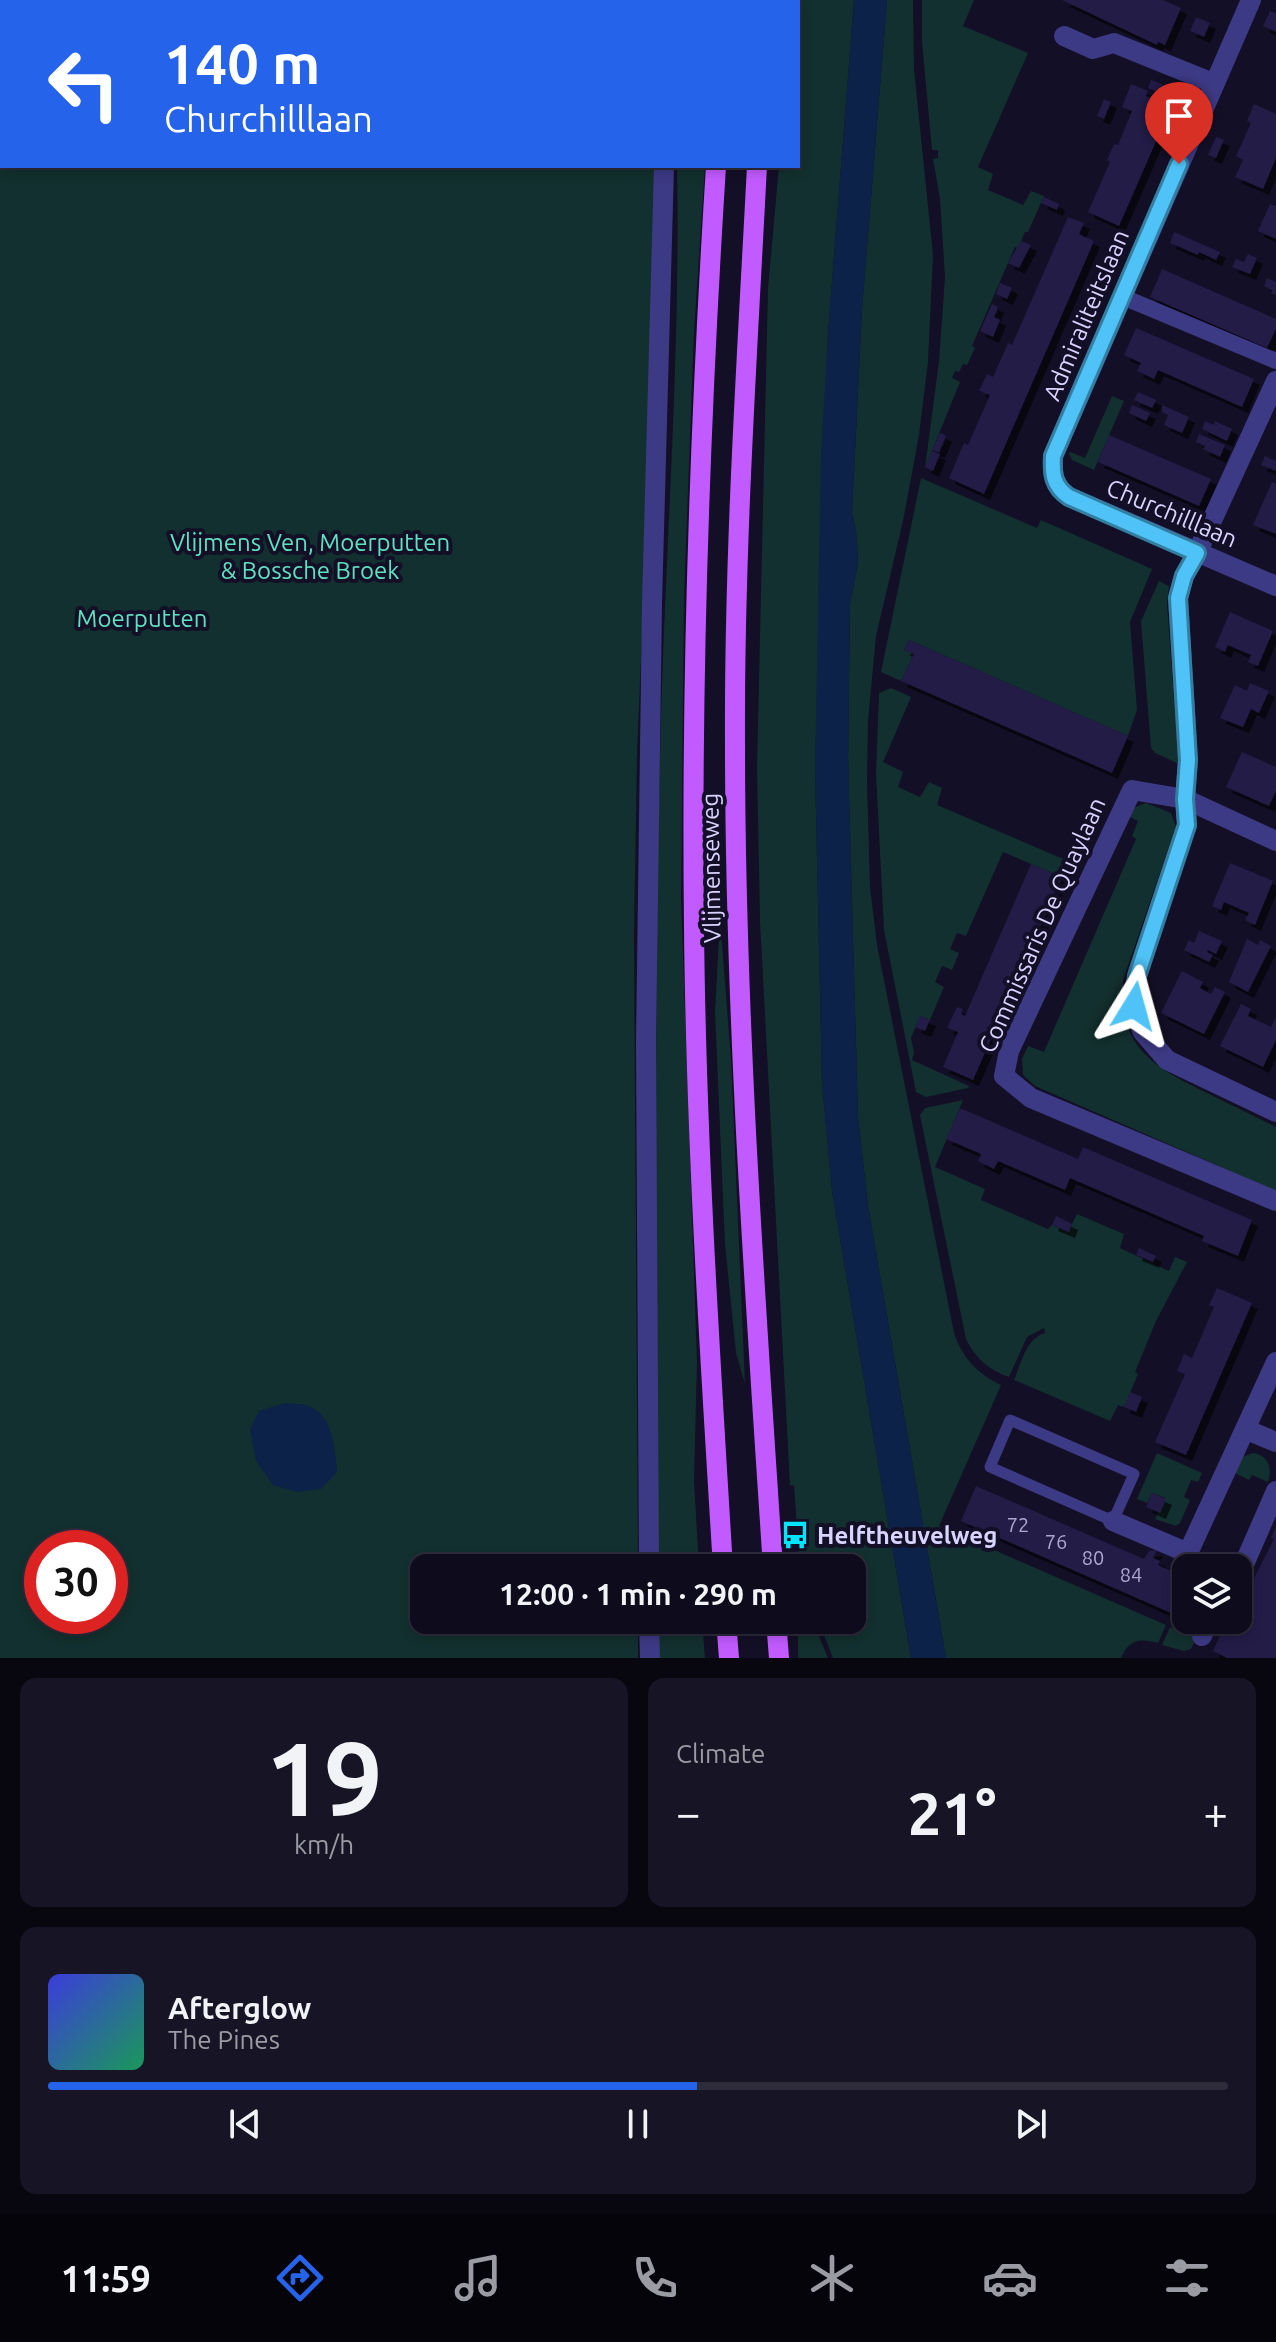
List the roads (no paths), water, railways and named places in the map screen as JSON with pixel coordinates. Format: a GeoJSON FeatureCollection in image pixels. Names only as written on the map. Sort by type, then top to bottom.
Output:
{"type":"FeatureCollection","features":[{"type":"Feature","properties":{"kind":"main road","name":"Vlijmenseweg"},"geometry":{"type":"LineString","coordinates":[[716,168],[698,522],[694,928],[700,1147],[722,1554]]}},
{"type":"Feature","properties":{"kind":"main road","name":"Vlijmenseweg"},"geometry":{"type":"LineString","coordinates":[[757,168],[739,499],[735,789],[744,1114],[772,1554]]}},
{"type":"Feature","properties":{"kind":"main road"},"geometry":{"type":"LineString","coordinates":[[727,1634],[729,1658]]}},
{"type":"Feature","properties":{"kind":"main road"},"geometry":{"type":"LineString","coordinates":[[777,1634],[779,1658]]}},
{"type":"Feature","properties":{"kind":"street","name":"Admiraliteitslaan"},"geometry":{"type":"LineString","coordinates":[[1054,480],[1053,456],[1251,0]]}},
{"type":"Feature","properties":{"kind":"street"},"geometry":{"type":"LineString","coordinates":[[1064,36],[1093,49],[1114,43],[1213,83]]}},
{"type":"Feature","properties":{"kind":"street"},"geometry":{"type":"LineString","coordinates":[[649,1554],[646,1042],[652,603],[664,168]]}},
{"type":"Feature","properties":{"kind":"street"},"geometry":{"type":"LineString","coordinates":[[1123,297],[1276,361]]}},
{"type":"Feature","properties":{"kind":"street"},"geometry":{"type":"LineString","coordinates":[[1276,381],[1184,576],[1178,598],[1188,760],[1187,825],[1137,976],[1134,1006],[1142,1031],[1167,1060],[1276,1112]]}},
{"type":"Feature","properties":{"kind":"street","name":"Churchilllaan"},"geometry":{"type":"LineString","coordinates":[[1054,480],[1060,491],[1069,497],[1276,586]]}},
{"type":"Feature","properties":{"kind":"street","name":"Commissaris De Quaylaan"},"geometry":{"type":"LineString","coordinates":[[1185,799],[1132,790],[1009,1051],[1004,1076],[1031,1098],[1276,1201]]}},
{"type":"Feature","properties":{"kind":"street"},"geometry":{"type":"LineString","coordinates":[[1185,799],[1276,841]]}},
{"type":"Feature","properties":{"kind":"street"},"geometry":{"type":"LineString","coordinates":[[1113,1521],[1188,1553],[1276,1362]]}},
{"type":"Feature","properties":{"kind":"street"},"geometry":{"type":"LineString","coordinates":[[1247,1430],[1276,1442]]}},
{"type":"Feature","properties":{"kind":"street"},"geometry":{"type":"LineString","coordinates":[[1248,1554],[1276,1491]]}},
{"type":"Feature","properties":{"kind":"street"},"geometry":{"type":"LineString","coordinates":[[649,1634],[650,1658]]}},
{"type":"Feature","properties":{"kind":"lane"},"geometry":{"type":"LineString","coordinates":[[1010,1420],[1134,1474],[1113,1521],[990,1467],[1010,1420]]}},
{"type":"Feature","properties":{"kind":"water"},"geometry":{"type":"Polygon","coordinates":[[[854,0],[887,0],[862,309],[852,513],[858,563],[850,604],[848,759],[858,1118],[868,1206],[946,1658],[911,1658],[832,1191],[822,1082],[815,766],[821,455],[854,0]]]}},
{"type":"Feature","properties":{"kind":"water"},"geometry":{"type":"Polygon","coordinates":[[[285,1403],[311,1407],[329,1426],[337,1472],[321,1489],[297,1492],[273,1485],[256,1461],[250,1429],[259,1411],[285,1403]]]}},
{"type":"Feature","properties":{"kind":"place","name":"Helftheuvelweg"},"geometry":{"type":"Point","coordinates":[795,1535]}},
{"type":"Feature","properties":{"kind":"park label","name":"Vlijmens Ven, Moerputten & Bossche Broek"},"geometry":{"type":"Point","coordinates":[310,556]}},
{"type":"Feature","properties":{"kind":"park label","name":"Moerputten"},"geometry":{"type":"Point","coordinates":[142,618]}}]}
